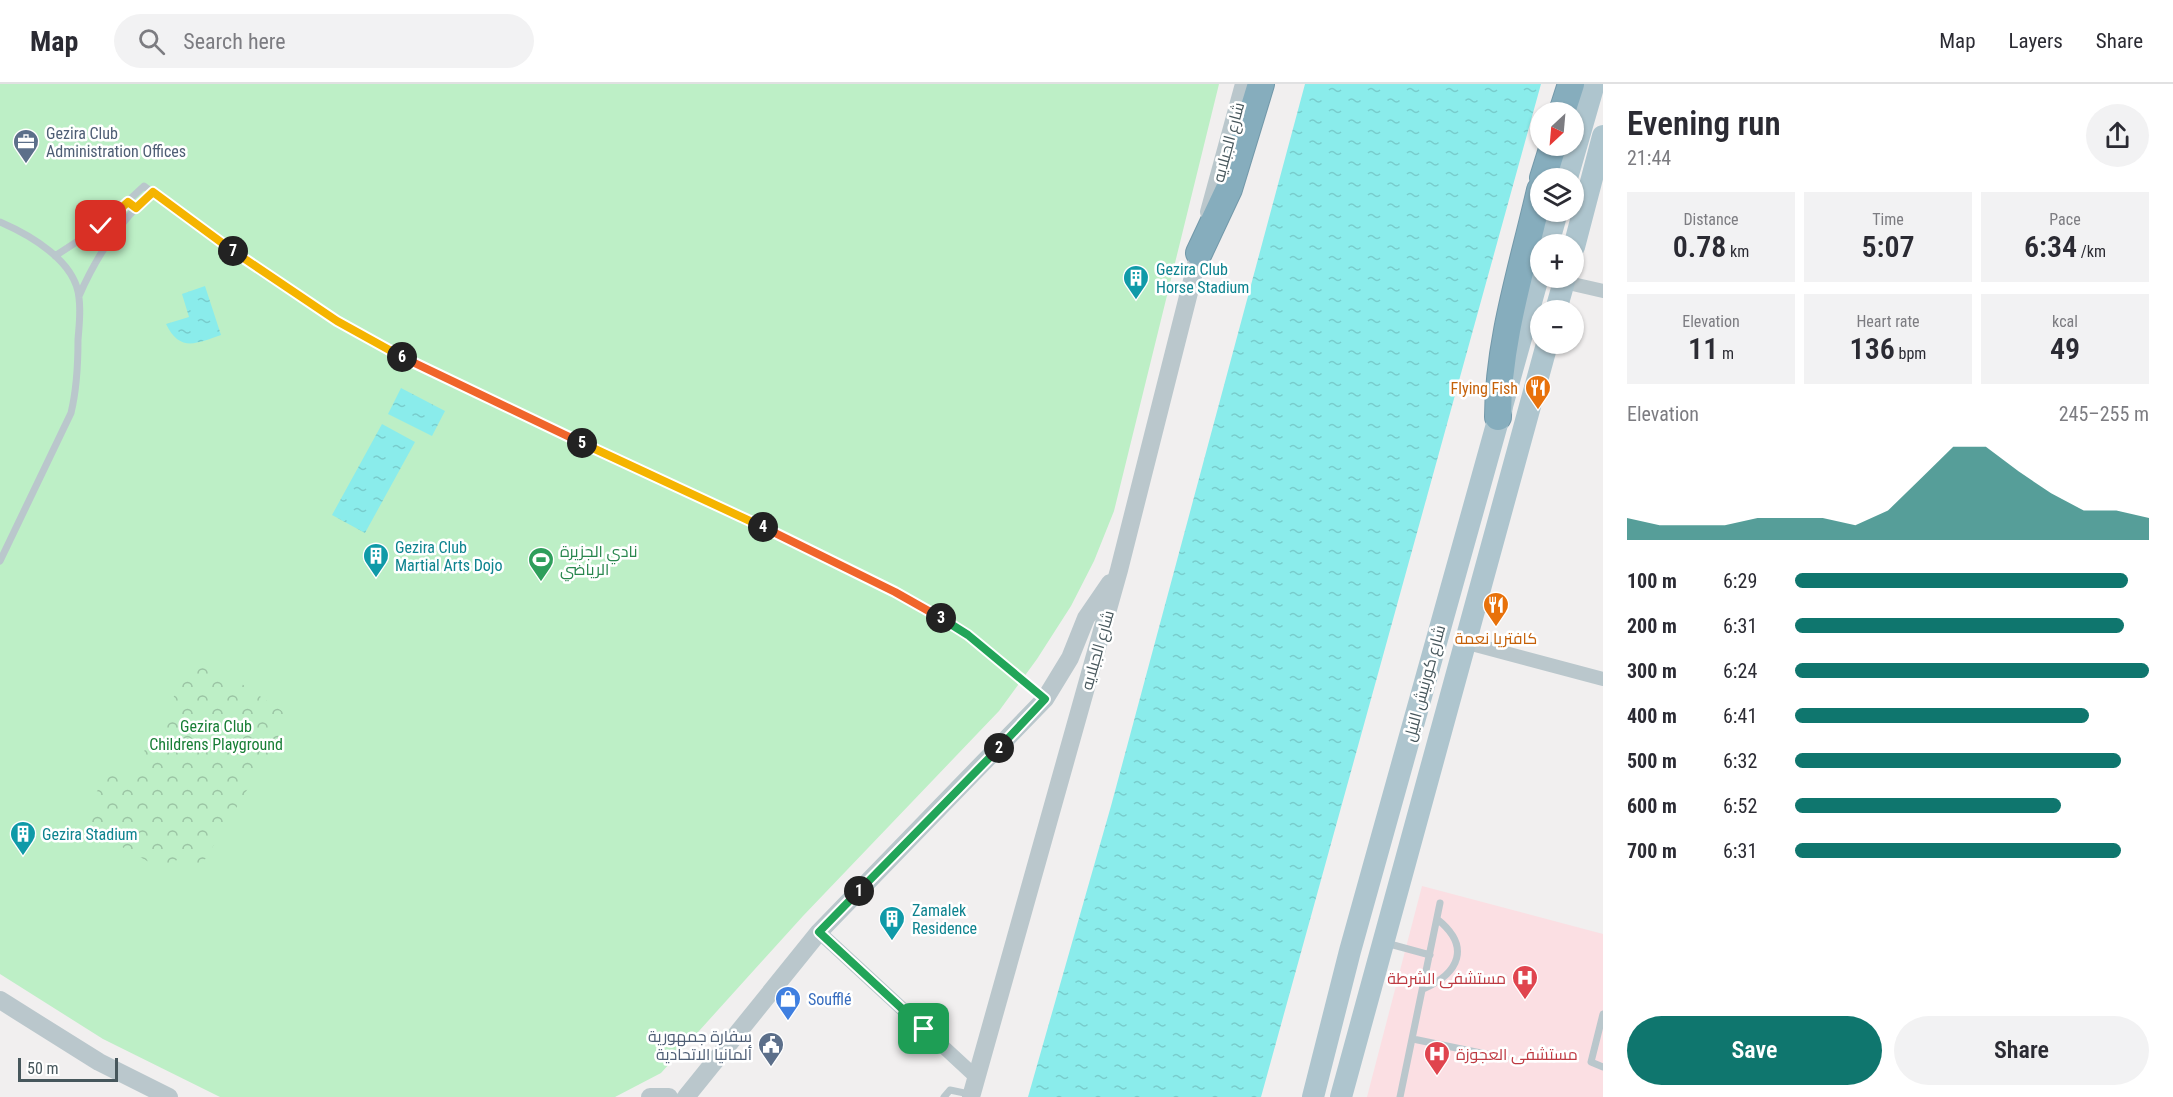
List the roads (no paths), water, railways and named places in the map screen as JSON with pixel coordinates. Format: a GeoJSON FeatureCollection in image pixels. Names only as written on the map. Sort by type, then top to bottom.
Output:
{"type":"FeatureCollection","features":[{"type":"Feature","properties":{"kind":"highway"},"geometry":{"type":"LineString","coordinates":[[1198,253],[1229,189],[1261,84]]}},
{"type":"Feature","properties":{"kind":"highway"},"geometry":{"type":"LineString","coordinates":[[1566,102],[1571,84]]}},
{"type":"Feature","properties":{"kind":"highway"},"geometry":{"type":"LineString","coordinates":[[1498,417],[1498,381],[1504,347],[1533,222]]}},
{"type":"Feature","properties":{"kind":"main road"},"geometry":{"type":"LineString","coordinates":[[1570,168],[1594,84]]}},
{"type":"Feature","properties":{"kind":"main road"},"geometry":{"type":"LineString","coordinates":[[1577,234],[1603,136]]}},
{"type":"Feature","properties":{"kind":"main road","name":"شارع كورنيش النيل"},"geometry":{"type":"LineString","coordinates":[[1313,1097],[1350,951],[1535,288]]}},
{"type":"Feature","properties":{"kind":"main road","name":"شارع كورنيش النيل"},"geometry":{"type":"LineString","coordinates":[[1341,1097],[1544,354]]}},
{"type":"Feature","properties":{"kind":"main road"},"geometry":{"type":"LineString","coordinates":[[1350,951],[1361,963],[1376,970]]}},
{"type":"Feature","properties":{"kind":"main road"},"geometry":{"type":"LineString","coordinates":[[1337,1002],[1352,995],[1369,998]]}},
{"type":"Feature","properties":{"kind":"street","name":"شارع الجبلايه"},"geometry":{"type":"LineString","coordinates":[[1212,201],[1211,185],[1234,84]]}},
{"type":"Feature","properties":{"kind":"street","name":"شارع الجبلايه"},"geometry":{"type":"LineString","coordinates":[[971,1096],[1119,570],[1198,253],[1244,84]]}},
{"type":"Feature","properties":{"kind":"street"},"geometry":{"type":"LineString","coordinates":[[1584,286],[1603,291]]}},
{"type":"Feature","properties":{"kind":"street"},"geometry":{"type":"LineString","coordinates":[[686,1097],[819,932],[1045,699],[1070,658],[1086,618],[1119,570]]}},
{"type":"Feature","properties":{"kind":"street"},"geometry":{"type":"LineString","coordinates":[[1464,642],[1603,679]]}},
{"type":"Feature","properties":{"kind":"street"},"geometry":{"type":"LineString","coordinates":[[819,932],[976,1077]]}},
{"type":"Feature","properties":{"kind":"street"},"geometry":{"type":"LineString","coordinates":[[1,1004],[99,1062],[170,1097]]}},
{"type":"Feature","properties":{"kind":"street"},"geometry":{"type":"LineString","coordinates":[[650,1097],[669,1097]]}},
{"type":"Feature","properties":{"kind":"lane"},"geometry":{"type":"LineString","coordinates":[[55,256],[93,231],[144,186],[272,280],[370,341],[458,385],[797,543],[895,592],[968,635],[1045,699]]}},
{"type":"Feature","properties":{"kind":"lane"},"geometry":{"type":"LineString","coordinates":[[0,561],[71,413],[77,390],[80,296],[93,265],[111,236],[153,192]]}},
{"type":"Feature","properties":{"kind":"lane"},"geometry":{"type":"LineString","coordinates":[[128,202],[136,208]]}},
{"type":"Feature","properties":{"kind":"lane"},"geometry":{"type":"LineString","coordinates":[[0,222],[40,242],[69,274],[80,296]]}},
{"type":"Feature","properties":{"kind":"lane"},"geometry":{"type":"LineString","coordinates":[[1400,1097],[1440,903]]}},
{"type":"Feature","properties":{"kind":"lane"},"geometry":{"type":"LineString","coordinates":[[1423,989],[1446,976],[1457,954],[1451,930],[1437,919]]}},
{"type":"Feature","properties":{"kind":"lane"},"geometry":{"type":"LineString","coordinates":[[1383,942],[1430,955]]}},
{"type":"Feature","properties":{"kind":"lane"},"geometry":{"type":"LineString","coordinates":[[1603,1014],[1591,1062],[1603,1067]]}},
{"type":"Feature","properties":{"kind":"lane"},"geometry":{"type":"LineString","coordinates":[[1413,1039],[1505,1058]]}},
{"type":"Feature","properties":{"kind":"lane"},"geometry":{"type":"LineString","coordinates":[[944,1097],[950,1090],[971,1096]]}},
{"type":"Feature","properties":{"kind":"water"},"geometry":{"type":"Polygon","coordinates":[[[1305,84],[1541,84],[1536,102],[1530,102],[1530,124],[1261,1097],[1028,1097],[1111,806],[1305,84]]]}},
{"type":"Feature","properties":{"kind":"water"},"geometry":{"type":"Polygon","coordinates":[[[205,286],[221,335],[197,343],[183,342],[171,333],[166,324],[189,317],[182,294],[205,286]]]}},
{"type":"Feature","properties":{"kind":"water"},"geometry":{"type":"Polygon","coordinates":[[[401,388],[445,411],[432,436],[388,414],[401,388]]]}},
{"type":"Feature","properties":{"kind":"water"},"geometry":{"type":"Polygon","coordinates":[[[382,424],[415,442],[365,533],[332,515],[382,424]]]}},
{"type":"Feature","properties":{"kind":"place","name":"Gezira Club Administration Offices"},"geometry":{"type":"Point","coordinates":[26,165]}},
{"type":"Feature","properties":{"kind":"place","name":"Gezira Club Horse Stadium"},"geometry":{"type":"Point","coordinates":[1136,301]}},
{"type":"Feature","properties":{"kind":"place","name":"Flying Fish"},"geometry":{"type":"Point","coordinates":[1538,411]}},
{"type":"Feature","properties":{"kind":"place","name":"Gezira Club Martial Arts Dojo"},"geometry":{"type":"Point","coordinates":[376,579]}},
{"type":"Feature","properties":{"kind":"place","name":"نادي الجزيرة الرياضي"},"geometry":{"type":"Point","coordinates":[541,583]}},
{"type":"Feature","properties":{"kind":"place","name":"كافتريا نعمة"},"geometry":{"type":"Point","coordinates":[1496,628]}},
{"type":"Feature","properties":{"kind":"place","name":"Gezira Stadium"},"geometry":{"type":"Point","coordinates":[23,857]}},
{"type":"Feature","properties":{"kind":"place","name":"Zamalek Residence"},"geometry":{"type":"Point","coordinates":[892,942]}},
{"type":"Feature","properties":{"kind":"place","name":"مستشفى الشرطة"},"geometry":{"type":"Point","coordinates":[1525,1001]}},
{"type":"Feature","properties":{"kind":"place","name":"Soufflé"},"geometry":{"type":"Point","coordinates":[788,1022]}},
{"type":"Feature","properties":{"kind":"place","name":"سفارة جمهورية ألمانيا الاتحادية"},"geometry":{"type":"Point","coordinates":[771,1068]}},
{"type":"Feature","properties":{"kind":"place","name":"مستشفى العجوزة"},"geometry":{"type":"Point","coordinates":[1437,1077]}},
{"type":"Feature","properties":{"kind":"park label","name":"Gezira Club Childrens Playground"},"geometry":{"type":"Point","coordinates":[216,735]}}]}
